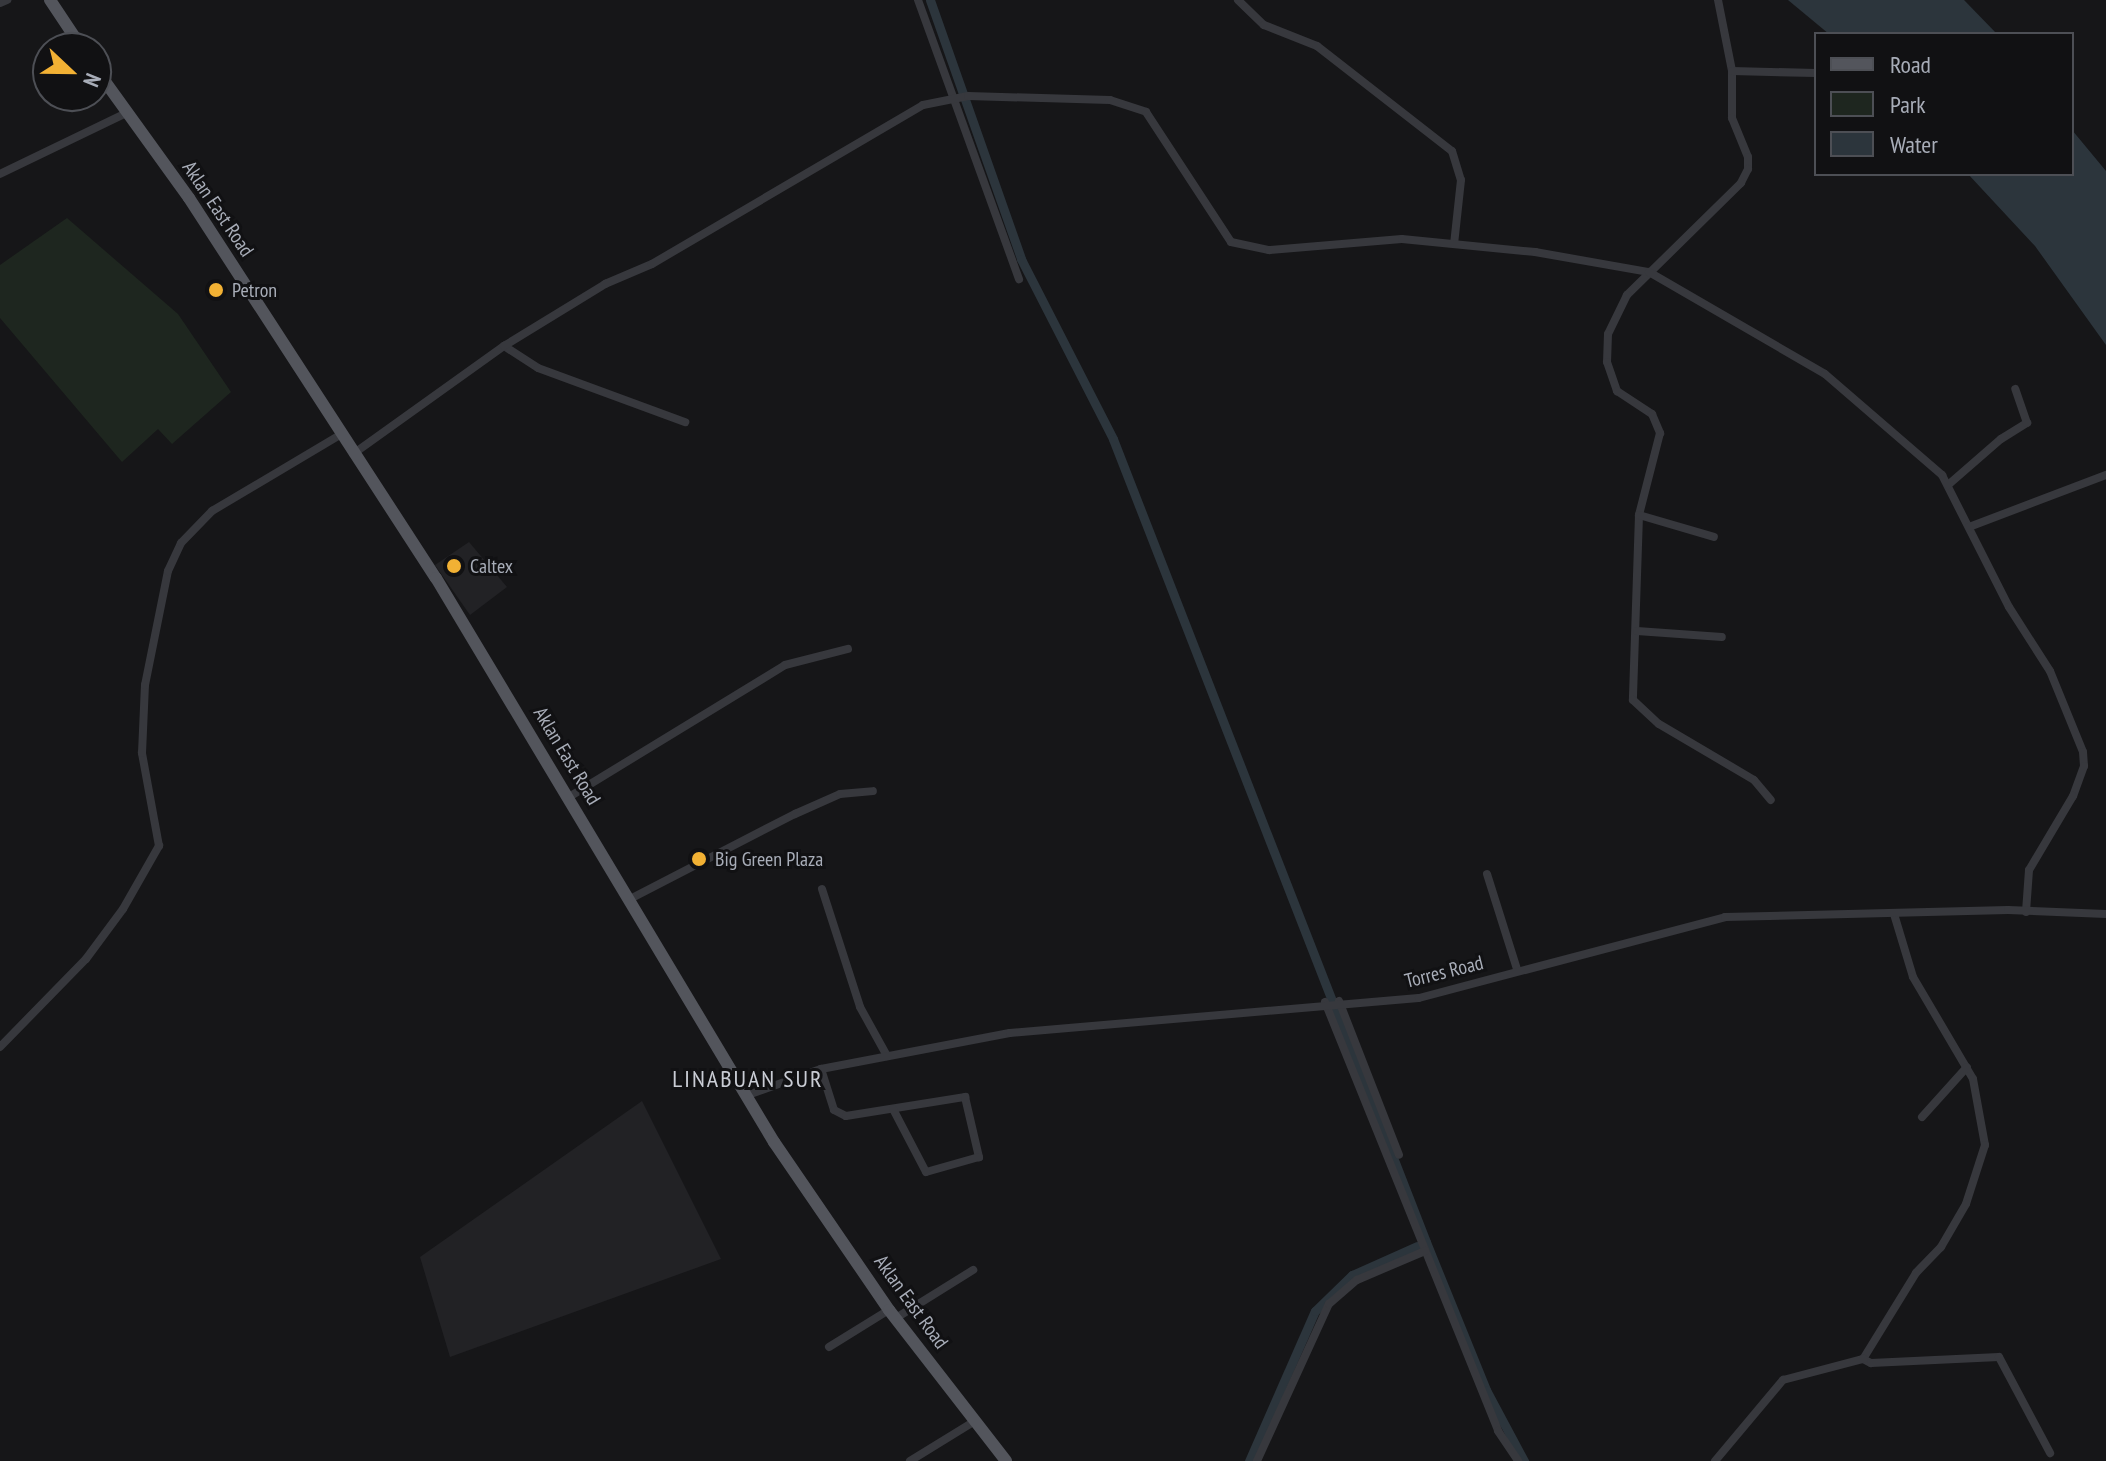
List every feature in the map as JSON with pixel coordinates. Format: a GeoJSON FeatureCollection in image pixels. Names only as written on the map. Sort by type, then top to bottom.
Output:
{"type":"FeatureCollection","features":[{"type":"Feature","properties":{"kind":"main road"},"geometry":{"type":"LineString","coordinates":[[50,0],[71,32]]}},
{"type":"Feature","properties":{"kind":"main road","name":"Aklan East Road"},"geometry":{"type":"LineString","coordinates":[[112,92],[189,198],[352,454],[436,578],[745,1096],[893,1314],[1006,1461]]}},
{"type":"Feature","properties":{"kind":"street"},"geometry":{"type":"LineString","coordinates":[[0,3],[7,0]]}},
{"type":"Feature","properties":{"kind":"street"},"geometry":{"type":"LineString","coordinates":[[918,0],[1019,279]]}},
{"type":"Feature","properties":{"kind":"street"},"geometry":{"type":"LineString","coordinates":[[1238,0],[1264,25],[1317,46],[1452,151],[1461,180],[1454,244]]}},
{"type":"Feature","properties":{"kind":"street"},"geometry":{"type":"LineString","coordinates":[[1718,0],[1732,71],[1732,118],[1748,157],[1748,169],[1741,183],[1649,272],[1613,319],[1607,348],[1617,391],[1652,414],[1660,433],[1639,515],[1637,631],[1630,685],[1633,700],[1659,724],[1754,780],[1771,800]]}},
{"type":"Feature","properties":{"kind":"street"},"geometry":{"type":"LineString","coordinates":[[1732,71],[1814,73]]}},
{"type":"Feature","properties":{"kind":"street"},"geometry":{"type":"LineString","coordinates":[[352,454],[504,346],[923,105],[968,96],[1110,100],[1146,112],[1231,242],[1269,250],[1360,239],[1454,244],[1649,272],[1825,374],[1948,485],[2009,607],[2050,671],[2083,752],[2084,766],[2073,796],[2029,870],[2026,912]]}},
{"type":"Feature","properties":{"kind":"street"},"geometry":{"type":"LineString","coordinates":[[0,174],[126,113]]}},
{"type":"Feature","properties":{"kind":"street"},"geometry":{"type":"LineString","coordinates":[[504,346],[538,368],[685,422]]}},
{"type":"Feature","properties":{"kind":"street"},"geometry":{"type":"LineString","coordinates":[[1948,485],[2001,439],[2027,423],[2015,389]]}},
{"type":"Feature","properties":{"kind":"street"},"geometry":{"type":"LineString","coordinates":[[0,1047],[86,959],[123,909],[159,846],[142,753],[145,685],[168,571],[181,543],[212,511],[340,435]]}},
{"type":"Feature","properties":{"kind":"street"},"geometry":{"type":"LineString","coordinates":[[1969,527],[2106,475]]}},
{"type":"Feature","properties":{"kind":"street"},"geometry":{"type":"LineString","coordinates":[[1639,515],[1714,537]]}},
{"type":"Feature","properties":{"kind":"street"},"geometry":{"type":"LineString","coordinates":[[1637,631],[1722,637]]}},
{"type":"Feature","properties":{"kind":"street"},"geometry":{"type":"LineString","coordinates":[[569,797],[785,665],[848,649]]}},
{"type":"Feature","properties":{"kind":"street"},"geometry":{"type":"LineString","coordinates":[[630,899],[840,794],[873,791]]}},
{"type":"Feature","properties":{"kind":"street"},"geometry":{"type":"LineString","coordinates":[[1487,874],[1517,969]]}},
{"type":"Feature","properties":{"kind":"street"},"geometry":{"type":"LineString","coordinates":[[822,889],[860,1007],[887,1056]]}},
{"type":"Feature","properties":{"kind":"street","name":"Torres Road"},"geometry":{"type":"LineString","coordinates":[[745,1096],[821,1069],[1010,1033],[1333,1002],[1419,998],[1517,969],[1725,917],[2026,912],[2106,914]]}},
{"type":"Feature","properties":{"kind":"street"},"geometry":{"type":"LineString","coordinates":[[1863,1359],[1916,1273],[1941,1247],[1982,1162],[1985,1145],[1967,1067],[1913,977],[1894,914]]}},
{"type":"Feature","properties":{"kind":"street"},"geometry":{"type":"LineString","coordinates":[[1333,1002],[1399,1155]]}},
{"type":"Feature","properties":{"kind":"street"},"geometry":{"type":"LineString","coordinates":[[1333,1002],[1425,1251],[1498,1431],[1518,1461]]}},
{"type":"Feature","properties":{"kind":"street"},"geometry":{"type":"LineString","coordinates":[[1922,1117],[1967,1067]]}},
{"type":"Feature","properties":{"kind":"street"},"geometry":{"type":"LineString","coordinates":[[821,1069],[838,1114],[965,1097],[979,1157],[926,1172],[893,1109]]}},
{"type":"Feature","properties":{"kind":"street"},"geometry":{"type":"LineString","coordinates":[[1257,1461],[1329,1304],[1357,1280],[1425,1251]]}},
{"type":"Feature","properties":{"kind":"street"},"geometry":{"type":"LineString","coordinates":[[829,1347],[973,1270]]}},
{"type":"Feature","properties":{"kind":"street"},"geometry":{"type":"LineString","coordinates":[[1715,1461],[1783,1380],[1863,1359],[1871,1363],[1999,1357],[2050,1453]]}},
{"type":"Feature","properties":{"kind":"street"},"geometry":{"type":"LineString","coordinates":[[910,1461],[975,1421]]}},
{"type":"Feature","properties":{"kind":"shaded area"},"geometry":{"type":"Polygon","coordinates":[[[469,542],[507,587],[470,615],[435,565],[469,542]]]}},
{"type":"Feature","properties":{"kind":"shaded area"},"geometry":{"type":"Polygon","coordinates":[[[642,1101],[721,1259],[450,1357],[420,1257],[642,1101]]]}},
{"type":"Feature","properties":{"kind":"green space"},"geometry":{"type":"Polygon","coordinates":[[[67,218],[178,314],[231,392],[172,444],[158,429],[122,462],[0,318],[0,265],[67,218]]]}},
{"type":"Feature","properties":{"kind":"water"},"geometry":{"type":"Polygon","coordinates":[[[1788,0],[1964,0],[1995,32],[1827,32],[1788,0]]]}},
{"type":"Feature","properties":{"kind":"water"},"geometry":{"type":"Polygon","coordinates":[[[2074,132],[2106,171],[2106,345],[2035,246],[1970,176],[2074,176],[2074,132]]]}},
{"type":"Feature","properties":{"kind":"waterway"},"geometry":{"type":"LineString","coordinates":[[930,0],[1021,259],[1113,439],[1426,1242],[1486,1390],[1524,1461]]}},
{"type":"Feature","properties":{"kind":"waterway"},"geometry":{"type":"LineString","coordinates":[[1249,1461],[1315,1311],[1352,1275],[1417,1246]]}},
{"type":"Feature","properties":{"kind":"place","name":"Petron"},"geometry":{"type":"Point","coordinates":[216,290]}},
{"type":"Feature","properties":{"kind":"place","name":"Caltex"},"geometry":{"type":"Point","coordinates":[454,566]}},
{"type":"Feature","properties":{"kind":"place","name":"Big Green Plaza"},"geometry":{"type":"Point","coordinates":[699,859]}},
{"type":"Feature","properties":{"kind":"district","name":"LINABUAN SUR"},"geometry":{"type":"Point","coordinates":[748,1079]}}]}
